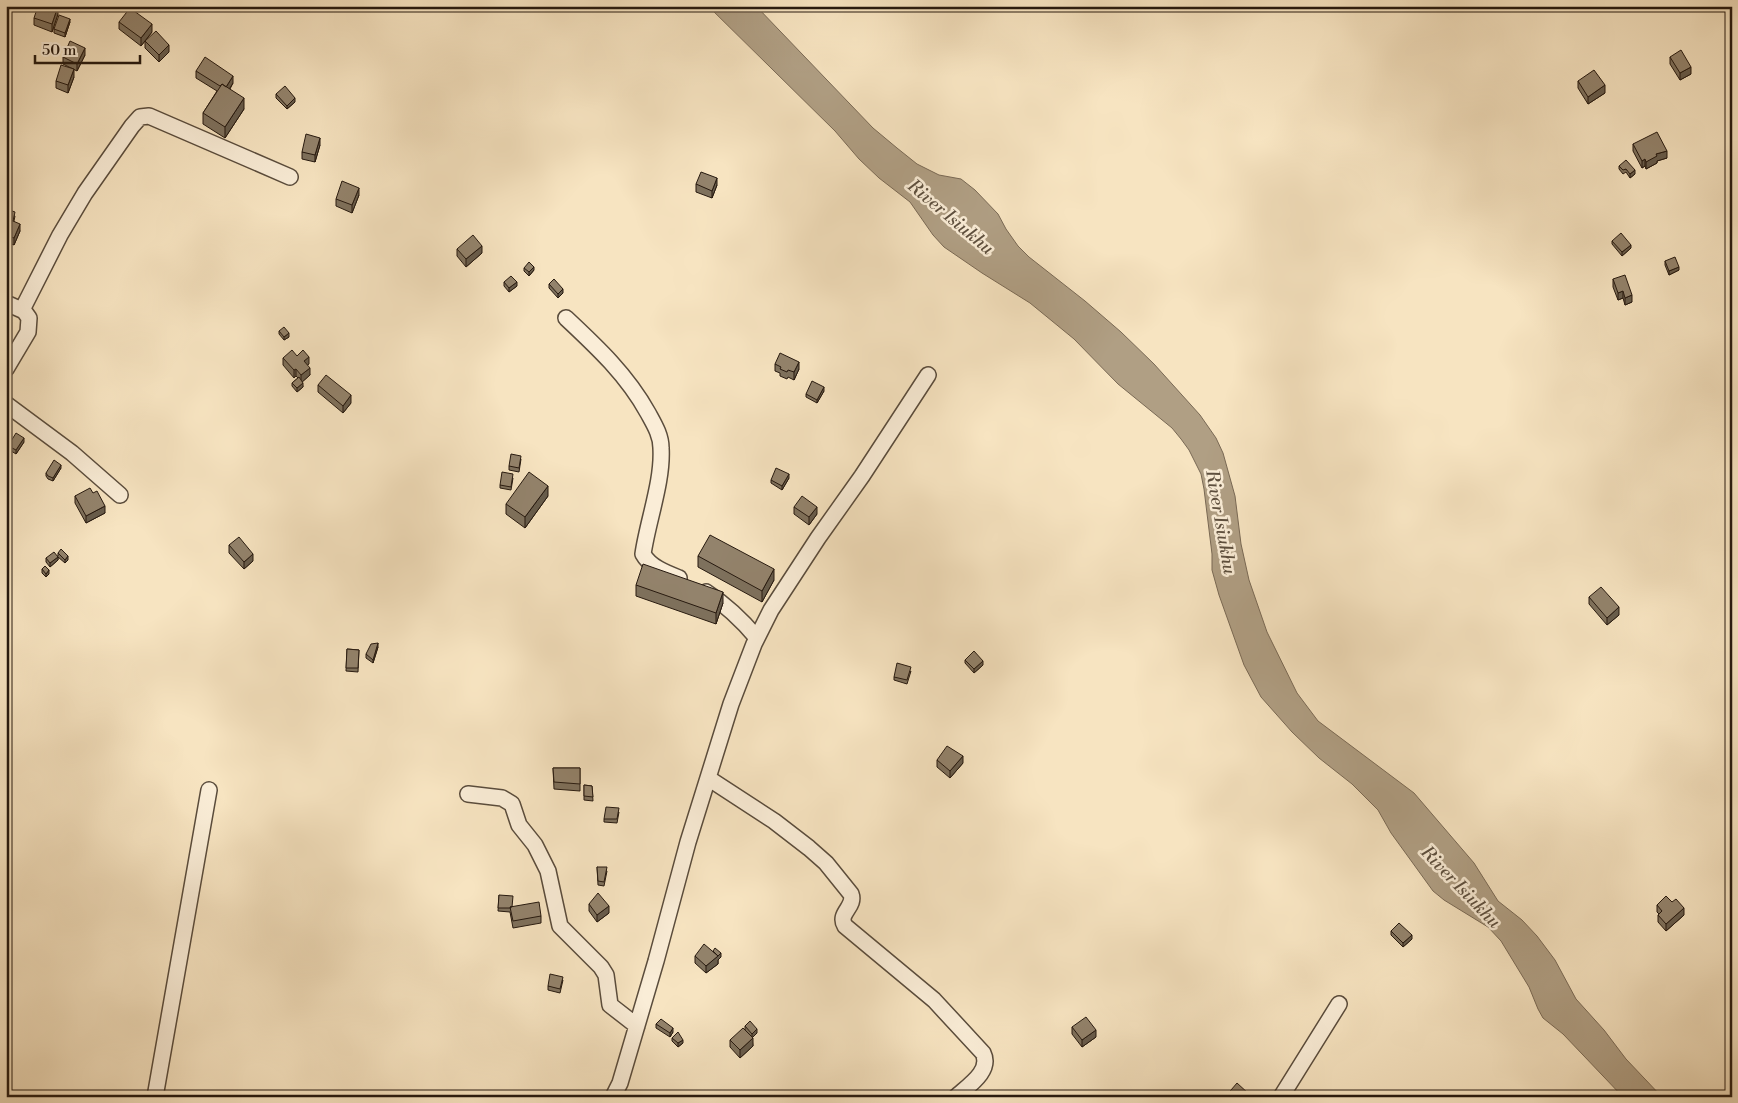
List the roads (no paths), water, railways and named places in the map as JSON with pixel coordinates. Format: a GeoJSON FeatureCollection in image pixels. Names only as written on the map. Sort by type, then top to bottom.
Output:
{"type":"FeatureCollection","features":[{"type":"Feature","properties":{"kind":"street"},"geometry":{"type":"LineString","coordinates":[[22,310],[60,235],[85,193],[140,117],[149,116],[290,177]]}},
{"type":"Feature","properties":{"kind":"street"},"geometry":{"type":"LineString","coordinates":[[6,303],[22,310],[30,318],[28,332],[6,369]]}},
{"type":"Feature","properties":{"kind":"street"},"geometry":{"type":"LineString","coordinates":[[566,318],[624,376],[638,396],[658,432],[661,448],[660,466],[643,554],[662,571],[704,591],[723,603],[757,638]]}},
{"type":"Feature","properties":{"kind":"street"},"geometry":{"type":"LineString","coordinates":[[614,1097],[620,1083],[656,961],[688,842],[731,704],[757,638],[771,610],[928,375]]}},
{"type":"Feature","properties":{"kind":"street"},"geometry":{"type":"LineString","coordinates":[[6,404],[72,453],[120,495]]}},
{"type":"Feature","properties":{"kind":"street"},"geometry":{"type":"LineString","coordinates":[[708,778],[774,821],[826,863],[853,898],[852,903],[843,916],[845,926],[934,1000],[983,1053],[985,1060],[984,1069],[956,1097]]}},
{"type":"Feature","properties":{"kind":"street"},"geometry":{"type":"LineString","coordinates":[[155,1097],[209,790]]}},
{"type":"Feature","properties":{"kind":"street"},"geometry":{"type":"LineString","coordinates":[[468,794],[502,798],[512,804],[519,825],[535,845],[548,872],[560,926],[602,967],[606,975],[609,1002],[612,1008],[637,1026]]}},
{"type":"Feature","properties":{"kind":"street"},"geometry":{"type":"LineString","coordinates":[[1281,1097],[1339,1004]]}},
{"type":"Feature","properties":{"kind":"water","name":"River Isiukhu"},"geometry":{"type":"Polygon","coordinates":[[[708,6],[756,6],[873,128],[917,164],[939,175],[961,179],[975,190],[998,214],[1018,246],[1029,257],[1121,332],[1154,364],[1200,415],[1216,438],[1223,453],[1235,496],[1241,544],[1249,580],[1267,632],[1297,693],[1318,721],[1414,793],[1474,863],[1498,901],[1522,920],[1537,936],[1555,960],[1576,999],[1604,1030],[1626,1059],[1662,1097],[1623,1097],[1563,1034],[1543,1018],[1529,987],[1501,941],[1488,927],[1444,900],[1433,891],[1391,833],[1378,810],[1352,784],[1319,758],[1292,732],[1261,697],[1244,665],[1212,570],[1212,554],[1201,474],[1189,450],[1172,428],[1118,384],[1074,339],[1030,303],[944,247],[933,235],[910,202],[879,178],[859,159],[835,131],[708,6]]]}}]}
